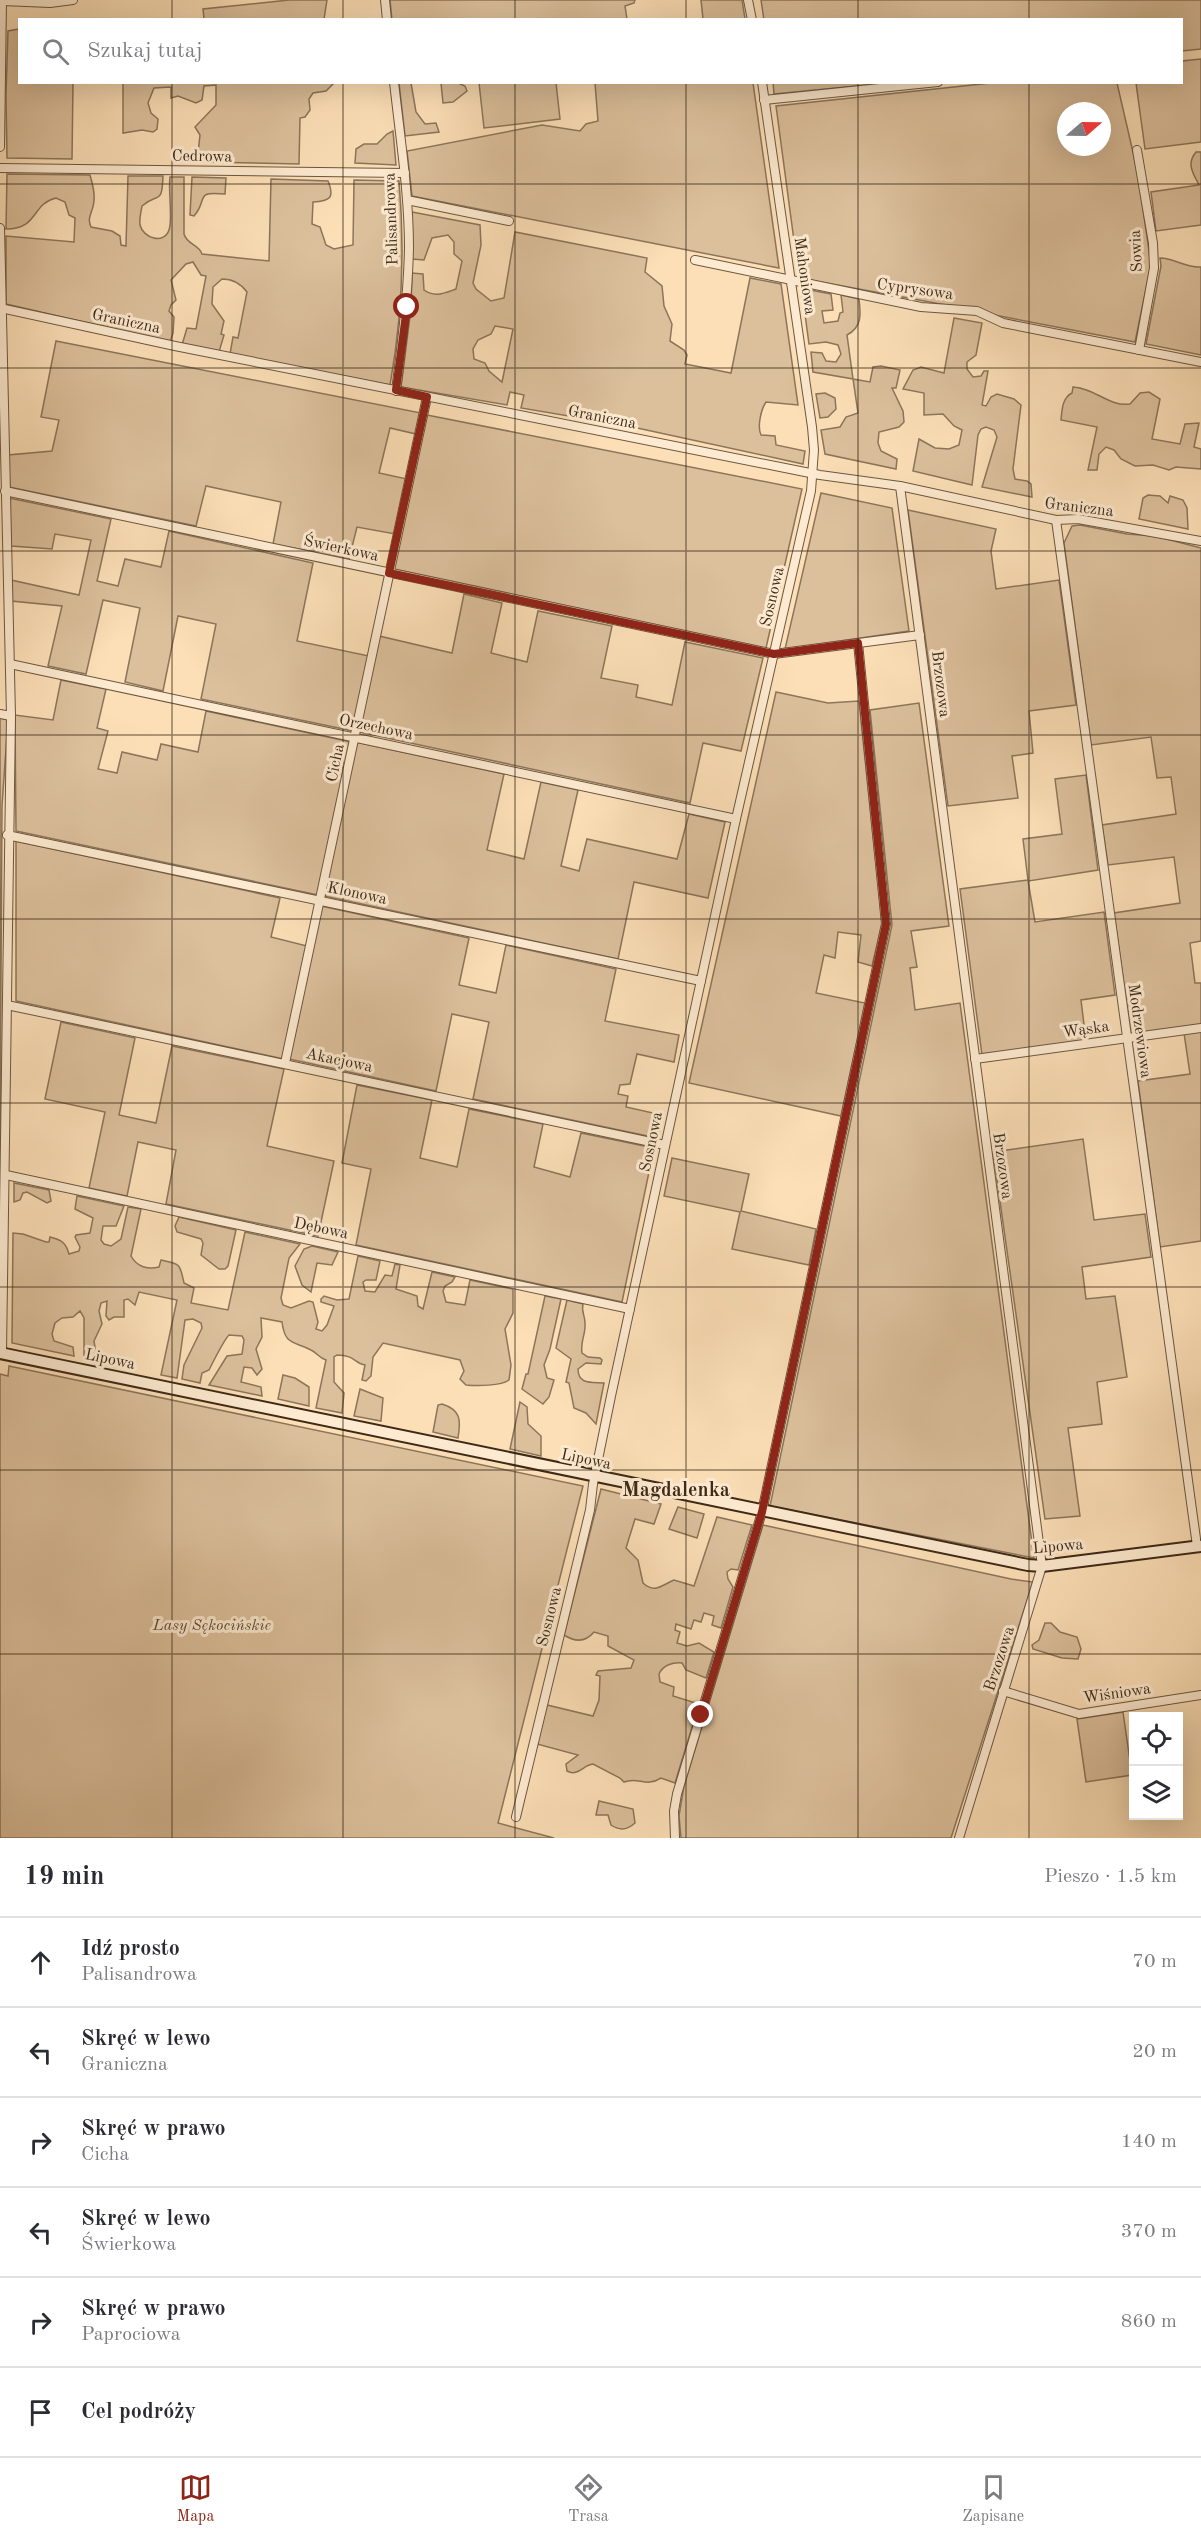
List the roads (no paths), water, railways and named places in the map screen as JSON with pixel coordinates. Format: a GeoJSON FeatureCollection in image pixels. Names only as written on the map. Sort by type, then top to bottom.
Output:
{"type":"FeatureCollection","features":[{"type":"Feature","properties":{"kind":"street"},"geometry":{"type":"LineString","coordinates":[[0,147],[2,1],[50,3],[73,0]]}},
{"type":"Feature","properties":{"kind":"street"},"geometry":{"type":"LineString","coordinates":[[385,0],[387,18]]}},
{"type":"Feature","properties":{"kind":"street"},"geometry":{"type":"LineString","coordinates":[[748,0],[752,18]]}},
{"type":"Feature","properties":{"kind":"street","name":"Palisandrowa"},"geometry":{"type":"LineString","coordinates":[[394,84],[407,200],[407,307],[396,390]]}},
{"type":"Feature","properties":{"kind":"street","name":"Mahoniowa"},"geometry":{"type":"LineString","coordinates":[[762,84],[812,427],[813,473]]}},
{"type":"Feature","properties":{"kind":"street"},"geometry":{"type":"LineString","coordinates":[[764,100],[919,84]]}},
{"type":"Feature","properties":{"kind":"street","name":"Sowia"},"geometry":{"type":"LineString","coordinates":[[1137,150],[1153,243],[1154,268],[1139,350]]}},
{"type":"Feature","properties":{"kind":"street","name":"Cedrowa"},"geometry":{"type":"LineString","coordinates":[[0,168],[405,173]]}},
{"type":"Feature","properties":{"kind":"street"},"geometry":{"type":"LineString","coordinates":[[407,200],[509,221]]}},
{"type":"Feature","properties":{"kind":"street"},"geometry":{"type":"LineString","coordinates":[[0,228],[4,562],[11,716],[6,1175],[1,1353]]}},
{"type":"Feature","properties":{"kind":"street","name":"Cyprysowa"},"geometry":{"type":"LineString","coordinates":[[695,260],[928,308],[977,311],[1003,323],[1201,362]]}},
{"type":"Feature","properties":{"kind":"street","name":"Graniczna"},"geometry":{"type":"LineString","coordinates":[[0,308],[427,397],[813,473],[900,486],[1056,520],[1078,519],[1201,541]]}},
{"type":"Feature","properties":{"kind":"street","name":"Cicha"},"geometry":{"type":"LineString","coordinates":[[285,1063],[427,397]]}},
{"type":"Feature","properties":{"kind":"street","name":"Sosnowa"},"geometry":{"type":"LineString","coordinates":[[516,1817],[590,1510],[594,1478],[735,819],[813,473]]}},
{"type":"Feature","properties":{"kind":"street","name":"Brzozowa"},"geometry":{"type":"LineString","coordinates":[[900,486],[1042,1566],[959,1838]]}},
{"type":"Feature","properties":{"kind":"street","name":"Świerkowa"},"geometry":{"type":"LineString","coordinates":[[4,491],[774,654],[920,635]]}},
{"type":"Feature","properties":{"kind":"street","name":"Modrzewiowa"},"geometry":{"type":"LineString","coordinates":[[1056,520],[1199,1546]]}},
{"type":"Feature","properties":{"kind":"street"},"geometry":{"type":"LineString","coordinates":[[675,1838],[674,1811],[677,1794],[762,1512],[886,924],[858,643]]}},
{"type":"Feature","properties":{"kind":"street","name":"Orzechowa"},"geometry":{"type":"LineString","coordinates":[[10,664],[735,819]]}},
{"type":"Feature","properties":{"kind":"street"},"geometry":{"type":"LineString","coordinates":[[0,714],[11,716]]}},
{"type":"Feature","properties":{"kind":"street","name":"Klonowa"},"geometry":{"type":"LineString","coordinates":[[8,835],[701,981]]}},
{"type":"Feature","properties":{"kind":"street","name":"Akacjowa"},"geometry":{"type":"LineString","coordinates":[[7,1005],[665,1145]]}},
{"type":"Feature","properties":{"kind":"street","name":"Wąska"},"geometry":{"type":"LineString","coordinates":[[975,1059],[1201,1028]]}},
{"type":"Feature","properties":{"kind":"street","name":"Dębowa"},"geometry":{"type":"LineString","coordinates":[[6,1175],[630,1309]]}},
{"type":"Feature","properties":{"kind":"street","name":"Lipowa"},"geometry":{"type":"LineString","coordinates":[[1,1353],[594,1478],[1028,1565],[1042,1566],[1199,1546]]}},
{"type":"Feature","properties":{"kind":"street","name":"Wiśniowa"},"geometry":{"type":"LineString","coordinates":[[1003,1691],[1079,1714],[1201,1695]]}},
{"type":"Feature","properties":{"kind":"district","name":"Magdalenka"},"geometry":{"type":"Point","coordinates":[676,1491]}},
{"type":"Feature","properties":{"kind":"park label","name":"Lasy Sękocińskie"},"geometry":{"type":"Point","coordinates":[212,1626]}}]}
